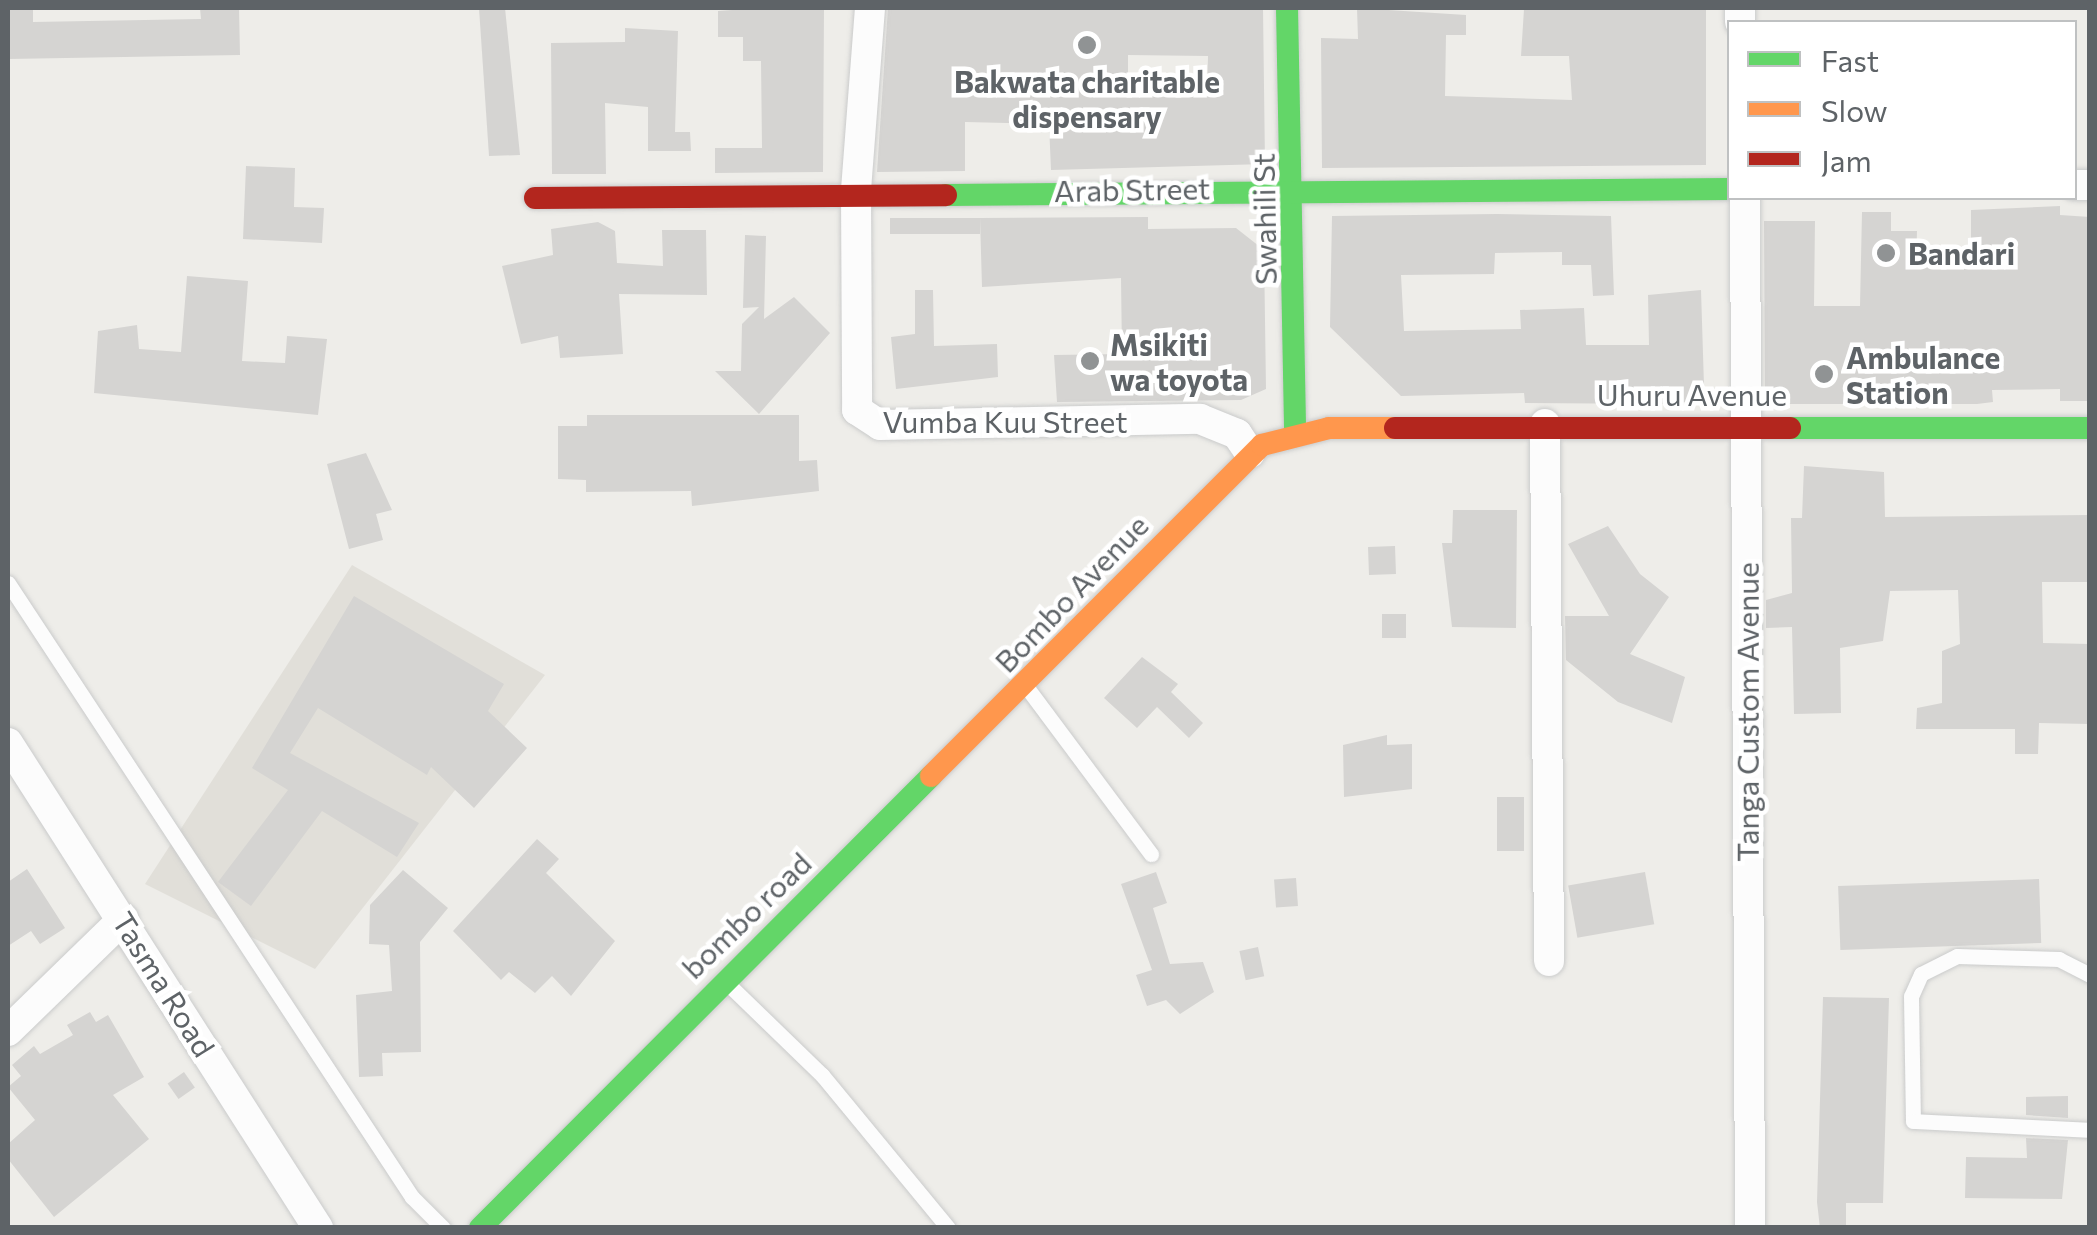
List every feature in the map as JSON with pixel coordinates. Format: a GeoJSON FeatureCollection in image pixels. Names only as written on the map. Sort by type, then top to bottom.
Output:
{"type":"FeatureCollection","features":[{"type":"Feature","properties":{"kind":"street","name":"Vumba Kuu Street"},"geometry":{"type":"LineString","coordinates":[[870,8],[856,192],[851,388],[867,422],[1200,419],[1238,434],[1250,453]]}},
{"type":"Feature","properties":{"kind":"street","name":"Swahili St"},"geometry":{"type":"LineString","coordinates":[[1287,8],[1295,187],[1295,430]]}},
{"type":"Feature","properties":{"kind":"street","name":"Arab Street"},"geometry":{"type":"LineString","coordinates":[[535,198],[1295,187],[1727,189]]}},
{"type":"Feature","properties":{"kind":"street","name":"Tanga Custom Avenue"},"geometry":{"type":"LineString","coordinates":[[1745,200],[1750,1228]]}},
{"type":"Feature","properties":{"kind":"street","name":"Uhuru Avenue"},"geometry":{"type":"LineString","coordinates":[[1295,430],[1545,424],[2090,428]]}},
{"type":"Feature","properties":{"kind":"street"},"geometry":{"type":"LineString","coordinates":[[1545,424],[1549,962]]}},
{"type":"Feature","properties":{"kind":"street","name":"Bombo Avenue"},"geometry":{"type":"LineString","coordinates":[[898,810],[1250,453],[1295,430]]}},
{"type":"Feature","properties":{"kind":"street","name":"Tasma Road"},"geometry":{"type":"LineString","coordinates":[[8,743],[318,1228]]}},
{"type":"Feature","properties":{"kind":"street","name":"bombo road"},"geometry":{"type":"LineString","coordinates":[[480,1228],[724,979],[898,810]]}},
{"type":"Feature","properties":{"kind":"street"},"geometry":{"type":"LineString","coordinates":[[8,1032],[123,919]]}},
{"type":"Feature","properties":{"kind":"lane"},"geometry":{"type":"LineString","coordinates":[[8,583],[412,1197],[443,1228]]}},
{"type":"Feature","properties":{"kind":"lane"},"geometry":{"type":"LineString","coordinates":[[1024,684],[1151,854]]}},
{"type":"Feature","properties":{"kind":"lane"},"geometry":{"type":"LineString","coordinates":[[2090,975],[2059,959],[1957,956],[1921,974],[1911,996],[1913,1121],[2090,1130]]}},
{"type":"Feature","properties":{"kind":"lane"},"geometry":{"type":"LineString","coordinates":[[724,979],[822,1076],[948,1228]]}},
{"type":"Feature","properties":{"kind":"shaded area"},"geometry":{"type":"Polygon","coordinates":[[[352,565],[545,675],[315,969],[145,884],[352,565]]]}},
{"type":"Feature","properties":{"kind":"building"},"geometry":{"type":"Polygon","coordinates":[[[8,8],[33,8],[33,22],[201,19],[200,8],[239,8],[240,55],[8,59],[8,8]]]}},
{"type":"Feature","properties":{"kind":"building"},"geometry":{"type":"Polygon","coordinates":[[[479,8],[505,8],[520,155],[489,156],[479,8]]]}},
{"type":"Feature","properties":{"kind":"building"},"geometry":{"type":"Polygon","coordinates":[[[824,8],[823,172],[715,173],[715,148],[762,148],[761,61],[743,61],[743,37],[718,37],[718,11],[824,8]]]}},
{"type":"Feature","properties":{"kind":"building"},"geometry":{"type":"Polygon","coordinates":[[[888,8],[1263,8],[1265,164],[1051,170],[1049,124],[965,122],[965,171],[877,172],[888,8]],[[1128,55],[1128,94],[1207,95],[1208,56],[1128,55]]]}},
{"type":"Feature","properties":{"kind":"building"},"geometry":{"type":"Polygon","coordinates":[[[1357,8],[1466,15],[1466,35],[1446,35],[1445,96],[1572,100],[1569,56],[1521,56],[1524,9],[1706,8],[1706,165],[1322,168],[1321,38],[1358,39],[1357,8]]]}},
{"type":"Feature","properties":{"kind":"building"},"geometry":{"type":"Polygon","coordinates":[[[625,28],[678,31],[675,132],[690,132],[691,151],[648,151],[648,107],[605,103],[606,174],[552,174],[551,43],[625,42],[625,28]]]}},
{"type":"Feature","properties":{"kind":"building"},"geometry":{"type":"Polygon","coordinates":[[[246,166],[295,168],[294,207],[324,208],[322,243],[243,239],[246,166]]]}},
{"type":"Feature","properties":{"kind":"building"},"geometry":{"type":"Polygon","coordinates":[[[2060,206],[2060,215],[2090,217],[2090,401],[2060,401],[2060,389],[1992,390],[1993,402],[1977,404],[1765,404],[1764,221],[1815,221],[1814,306],[1860,306],[1862,212],[1891,212],[1891,231],[1917,231],[1916,266],[1971,266],[1971,210],[2060,206]]]}},
{"type":"Feature","properties":{"kind":"building"},"geometry":{"type":"Polygon","coordinates":[[[1332,216],[1611,216],[1614,295],[1593,296],[1591,265],[1562,265],[1562,252],[1495,253],[1494,274],[1401,275],[1404,331],[1521,329],[1520,310],[1584,308],[1586,345],[1649,345],[1648,295],[1701,290],[1704,386],[1688,402],[1666,404],[1525,403],[1524,393],[1401,396],[1330,327],[1332,216]]]}},
{"type":"Feature","properties":{"kind":"building"},"geometry":{"type":"Polygon","coordinates":[[[1148,217],[1148,229],[1236,228],[1264,250],[1266,389],[1241,400],[1057,402],[1054,355],[1122,354],[1121,278],[982,287],[980,218],[1148,217]]]}},
{"type":"Feature","properties":{"kind":"building"},"geometry":{"type":"Polygon","coordinates":[[[890,218],[980,218],[980,234],[890,234],[890,218]]]}},
{"type":"Feature","properties":{"kind":"building"},"geometry":{"type":"Polygon","coordinates":[[[598,222],[615,231],[617,263],[663,266],[662,230],[706,230],[707,295],[619,294],[623,354],[560,358],[558,336],[521,344],[502,266],[553,255],[551,229],[598,222]]]}},
{"type":"Feature","properties":{"kind":"building"},"geometry":{"type":"Polygon","coordinates":[[[745,235],[766,236],[764,319],[794,297],[830,333],[759,414],[715,371],[741,371],[742,324],[759,307],[743,308],[745,235]]]}},
{"type":"Feature","properties":{"kind":"building"},"geometry":{"type":"Polygon","coordinates":[[[187,276],[248,281],[242,361],[285,363],[287,336],[327,339],[318,415],[94,393],[98,331],[137,325],[139,349],[181,352],[187,276]]]}},
{"type":"Feature","properties":{"kind":"building"},"geometry":{"type":"Polygon","coordinates":[[[915,290],[933,290],[934,346],[997,344],[998,377],[896,389],[891,337],[915,334],[915,290]]]}},
{"type":"Feature","properties":{"kind":"building"},"geometry":{"type":"Polygon","coordinates":[[[587,415],[799,415],[799,461],[817,460],[819,491],[692,506],[691,491],[586,492],[586,480],[558,479],[558,426],[587,426],[587,415]]]}},
{"type":"Feature","properties":{"kind":"building"},"geometry":{"type":"Polygon","coordinates":[[[366,453],[392,510],[376,514],[383,540],[349,549],[327,464],[366,453]]]}},
{"type":"Feature","properties":{"kind":"building"},"geometry":{"type":"Polygon","coordinates":[[[1804,466],[1884,472],[1885,517],[2090,515],[2090,582],[2042,582],[2043,643],[2090,644],[2090,724],[2039,723],[2038,754],[2015,754],[2015,729],[1916,729],[1917,708],[1942,703],[1942,651],[1960,644],[1958,590],[1890,591],[1883,641],[1840,648],[1841,713],[1794,714],[1792,627],[1766,628],[1766,600],[1792,593],[1791,518],[1802,518],[1804,466]]]}},
{"type":"Feature","properties":{"kind":"building"},"geometry":{"type":"Polygon","coordinates":[[[1453,510],[1517,510],[1516,628],[1452,627],[1442,543],[1452,543],[1453,510]]]}},
{"type":"Feature","properties":{"kind":"building"},"geometry":{"type":"Polygon","coordinates":[[[1608,526],[1640,574],[1669,597],[1630,654],[1685,677],[1672,723],[1618,702],[1566,660],[1565,616],[1609,616],[1568,544],[1608,526]]]}},
{"type":"Feature","properties":{"kind":"building"},"geometry":{"type":"Polygon","coordinates":[[[1395,546],[1396,574],[1369,575],[1368,547],[1395,546]]]}},
{"type":"Feature","properties":{"kind":"building"},"geometry":{"type":"Polygon","coordinates":[[[354,596],[504,684],[488,711],[527,748],[474,808],[431,767],[427,775],[318,708],[290,753],[419,823],[397,857],[322,811],[251,906],[218,882],[288,790],[252,768],[354,596]]]}},
{"type":"Feature","properties":{"kind":"building"},"geometry":{"type":"Polygon","coordinates":[[[1382,614],[1406,614],[1406,638],[1382,638],[1382,614]]]}},
{"type":"Feature","properties":{"kind":"building"},"geometry":{"type":"Polygon","coordinates":[[[1142,657],[1178,684],[1171,692],[1203,723],[1189,738],[1157,707],[1137,728],[1104,698],[1142,657]]]}},
{"type":"Feature","properties":{"kind":"building"},"geometry":{"type":"Polygon","coordinates":[[[1387,735],[1387,745],[1412,744],[1412,789],[1344,797],[1343,745],[1387,735]]]}},
{"type":"Feature","properties":{"kind":"building"},"geometry":{"type":"Polygon","coordinates":[[[1497,797],[1524,797],[1524,851],[1497,851],[1497,797]]]}},
{"type":"Feature","properties":{"kind":"building"},"geometry":{"type":"Polygon","coordinates":[[[537,839],[559,859],[546,873],[615,941],[571,996],[552,976],[535,993],[509,972],[501,980],[453,931],[537,839]]]}},
{"type":"Feature","properties":{"kind":"building"},"geometry":{"type":"Polygon","coordinates":[[[27,869],[65,928],[40,944],[31,931],[8,946],[8,882],[27,869]]]}},
{"type":"Feature","properties":{"kind":"building"},"geometry":{"type":"Polygon","coordinates":[[[403,870],[448,908],[420,942],[421,1052],[382,1053],[383,1076],[359,1077],[356,995],[392,991],[389,945],[369,944],[370,905],[403,870]]]}},
{"type":"Feature","properties":{"kind":"building"},"geometry":{"type":"Polygon","coordinates":[[[1156,872],[1167,903],[1153,908],[1170,964],[1203,962],[1214,992],[1180,1014],[1166,1000],[1147,1006],[1136,975],[1152,970],[1121,884],[1156,872]]]}},
{"type":"Feature","properties":{"kind":"building"},"geometry":{"type":"Polygon","coordinates":[[[1645,872],[1654,924],[1577,938],[1568,886],[1645,872]]]}},
{"type":"Feature","properties":{"kind":"building"},"geometry":{"type":"Polygon","coordinates":[[[1296,878],[1298,906],[1276,907],[1274,880],[1296,878]]]}},
{"type":"Feature","properties":{"kind":"building"},"geometry":{"type":"Polygon","coordinates":[[[2039,879],[2041,943],[1840,950],[1838,886],[2039,879]]]}},
{"type":"Feature","properties":{"kind":"building"},"geometry":{"type":"Polygon","coordinates":[[[1258,947],[1264,976],[1246,980],[1239,951],[1258,947]]]}},
{"type":"Feature","properties":{"kind":"building"},"geometry":{"type":"Polygon","coordinates":[[[1823,997],[1889,998],[1883,1203],[1846,1203],[1846,1228],[1820,1228],[1817,1202],[1823,997]]]}},
{"type":"Feature","properties":{"kind":"building"},"geometry":{"type":"Polygon","coordinates":[[[90,1012],[96,1022],[108,1015],[144,1077],[113,1095],[149,1139],[54,1217],[8,1159],[8,1144],[35,1120],[8,1087],[21,1076],[12,1065],[34,1046],[40,1054],[73,1035],[67,1025],[90,1012]]]}},
{"type":"Feature","properties":{"kind":"building"},"geometry":{"type":"Polygon","coordinates":[[[184,1072],[195,1088],[179,1099],[168,1083],[184,1072]]]}},
{"type":"Feature","properties":{"kind":"building"},"geometry":{"type":"Polygon","coordinates":[[[2068,1096],[2068,1118],[2026,1115],[2026,1097],[2068,1096]]]}},
{"type":"Feature","properties":{"kind":"building"},"geometry":{"type":"Polygon","coordinates":[[[2026,1138],[2068,1140],[2062,1199],[1965,1198],[1966,1157],[2027,1158],[2026,1138]]]}},
{"type":"Feature","properties":{"kind":"traffic: fast"},"geometry":{"type":"LineString","coordinates":[[1287,8],[1295,431]]}},
{"type":"Feature","properties":{"kind":"traffic: fast"},"geometry":{"type":"LineString","coordinates":[[946,195],[1727,189]]}},
{"type":"Feature","properties":{"kind":"traffic: fast"},"geometry":{"type":"LineString","coordinates":[[1790,428],[2090,428]]}},
{"type":"Feature","properties":{"kind":"traffic: fast"},"geometry":{"type":"LineString","coordinates":[[480,1228],[931,776]]}},
{"type":"Feature","properties":{"kind":"traffic: slow"},"geometry":{"type":"LineString","coordinates":[[931,776],[1262,445],[1329,428],[1395,428]]}},
{"type":"Feature","properties":{"kind":"traffic: jam"},"geometry":{"type":"LineString","coordinates":[[535,198],[946,195]]}},
{"type":"Feature","properties":{"kind":"traffic: jam"},"geometry":{"type":"LineString","coordinates":[[1395,428],[1790,428]]}},
{"type":"Feature","properties":{"kind":"place","name":"Bakwata charitable dispensary"},"geometry":{"type":"Point","coordinates":[1087,45]}},
{"type":"Feature","properties":{"kind":"place","name":"Bandari"},"geometry":{"type":"Point","coordinates":[1886,253]}},
{"type":"Feature","properties":{"kind":"place","name":"Msikiti wa toyota"},"geometry":{"type":"Point","coordinates":[1090,361]}},
{"type":"Feature","properties":{"kind":"place","name":"Ambulance Station"},"geometry":{"type":"Point","coordinates":[1824,374]}}]}
